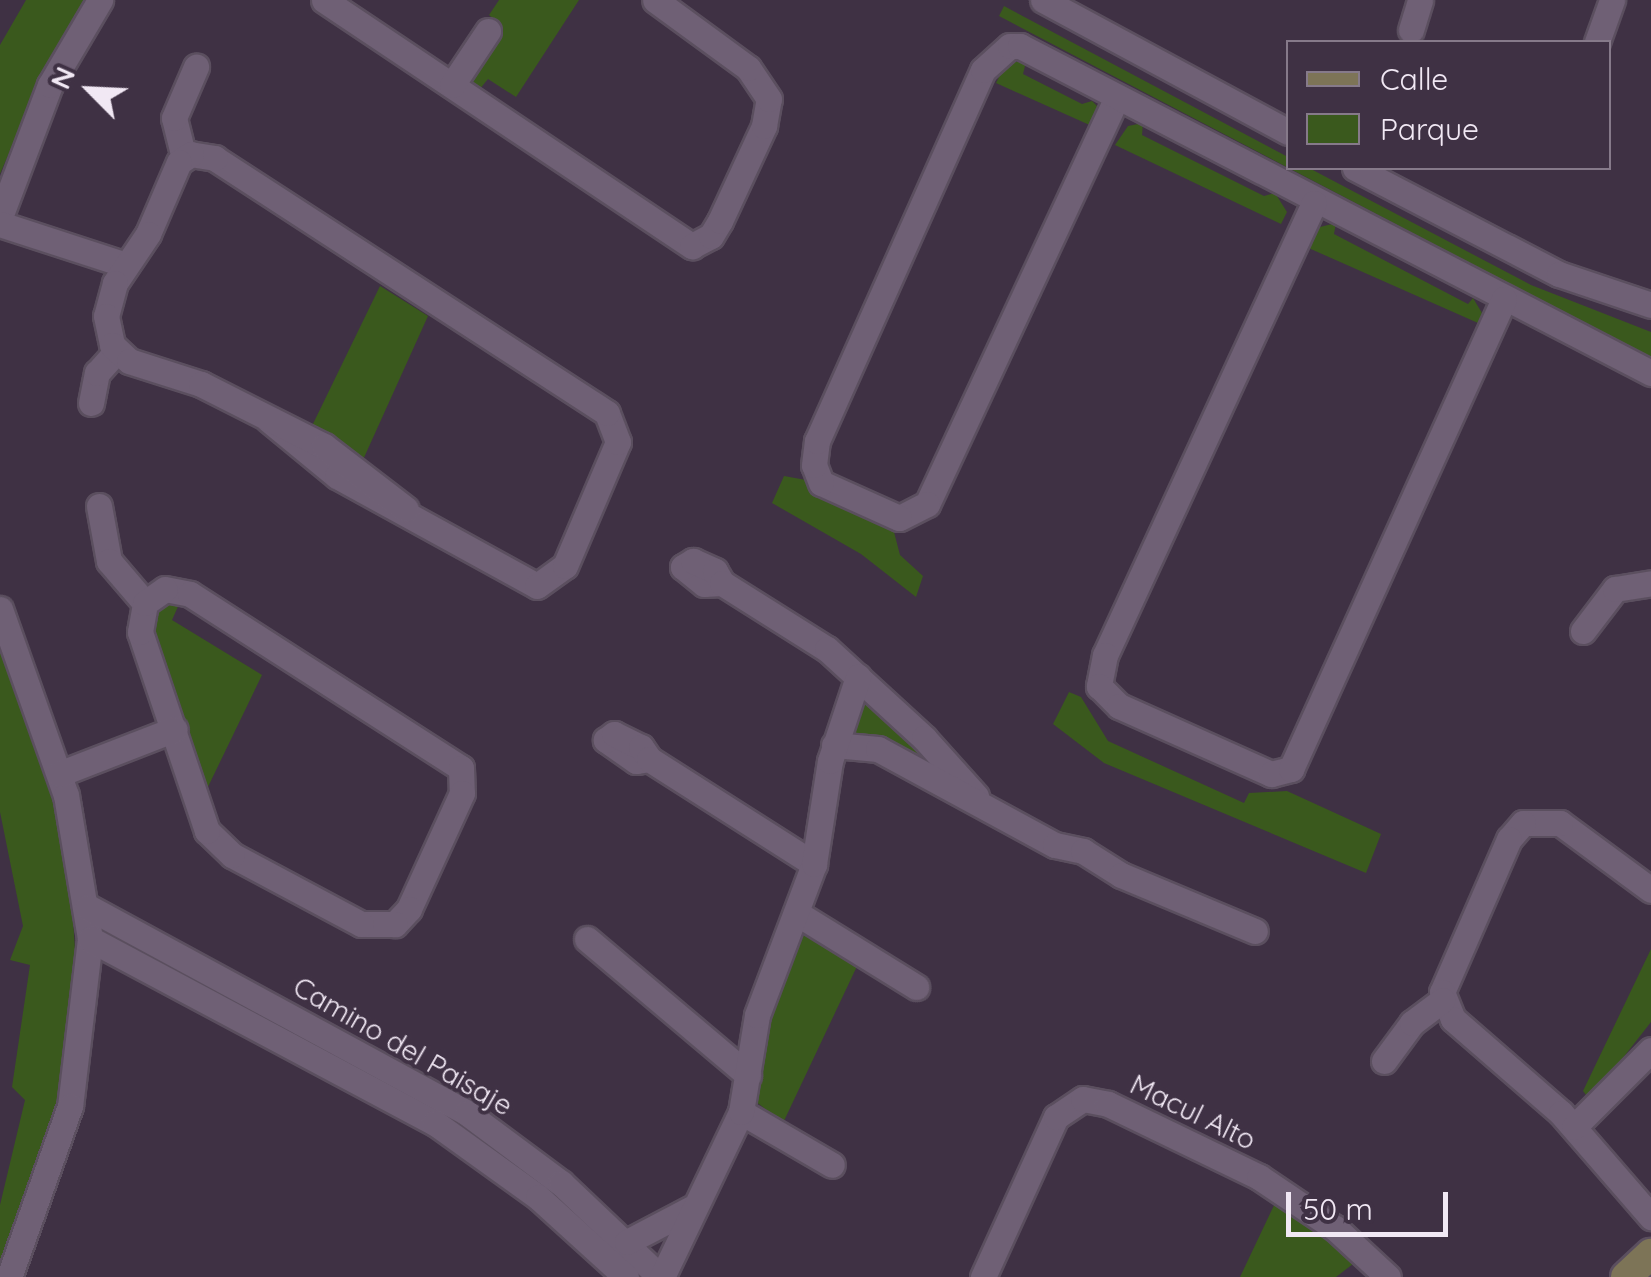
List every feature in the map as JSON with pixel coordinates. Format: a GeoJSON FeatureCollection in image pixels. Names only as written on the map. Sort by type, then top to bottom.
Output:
{"type":"FeatureCollection","features":[{"type":"Feature","properties":{"kind":"street"},"geometry":{"type":"LineString","coordinates":[[100,0],[50,85],[0,220],[126,265]]}},
{"type":"Feature","properties":{"kind":"street"},"geometry":{"type":"LineString","coordinates":[[324,0],[682,243],[702,242],[735,189],[769,99],[748,68],[655,0]]}},
{"type":"Feature","properties":{"kind":"street"},"geometry":{"type":"LineString","coordinates":[[1042,0],[1286,131]]}},
{"type":"Feature","properties":{"kind":"street"},"geometry":{"type":"LineString","coordinates":[[1411,30],[1420,0]]}},
{"type":"Feature","properties":{"kind":"street"},"geometry":{"type":"LineString","coordinates":[[1598,40],[1612,0]]}},
{"type":"Feature","properties":{"kind":"street"},"geometry":{"type":"LineString","coordinates":[[452,86],[488,31]]}},
{"type":"Feature","properties":{"kind":"street"},"geometry":{"type":"LineString","coordinates":[[1117,98],[927,504],[898,518],[821,483],[814,465],[817,441],[990,58],[1020,46],[1314,203],[1651,373]]}},
{"type":"Feature","properties":{"kind":"street"},"geometry":{"type":"LineString","coordinates":[[116,352],[106,316],[126,265],[148,234],[184,158],[174,118],[196,68]]}},
{"type":"Feature","properties":{"kind":"street"},"geometry":{"type":"LineString","coordinates":[[116,352],[268,420],[337,476],[406,508],[522,583],[546,584],[564,566],[615,454],[617,426],[600,408],[215,158],[184,158]]}},
{"type":"Feature","properties":{"kind":"street"},"geometry":{"type":"LineString","coordinates":[[1359,170],[1546,268],[1651,304]]}},
{"type":"Feature","properties":{"kind":"street"},"geometry":{"type":"LineString","coordinates":[[1314,203],[1105,655],[1099,686],[1119,706],[1271,774],[1291,769],[1504,299]]}},
{"type":"Feature","properties":{"kind":"street"},"geometry":{"type":"LineString","coordinates":[[92,404],[97,373],[116,352]]}},
{"type":"Feature","properties":{"kind":"street"},"geometry":{"type":"LineString","coordinates":[[99,506],[109,561],[145,603]]}},
{"type":"Feature","properties":{"kind":"street"},"geometry":{"type":"LineString","coordinates":[[722,583],[806,633],[858,677],[945,759],[982,804]]}},
{"type":"Feature","properties":{"kind":"street"},"geometry":{"type":"LineString","coordinates":[[1583,632],[1614,588],[1651,584]]}},
{"type":"Feature","properties":{"kind":"street"},"geometry":{"type":"LineString","coordinates":[[165,589],[190,594],[456,762],[462,793],[402,918],[380,928],[361,924],[224,849],[202,821],[175,729],[140,632],[145,603],[165,589]]}},
{"type":"Feature","properties":{"kind":"street"},"geometry":{"type":"LineString","coordinates":[[0,610],[60,774],[88,907],[90,940],[70,1106],[9,1277]]}},
{"type":"Feature","properties":{"kind":"street"},"geometry":{"type":"LineString","coordinates":[[661,1277],[742,1112],[757,1015],[814,864],[834,745],[858,677]]}},
{"type":"Feature","properties":{"kind":"street"},"geometry":{"type":"LineString","coordinates":[[60,774],[175,729]]}},
{"type":"Feature","properties":{"kind":"street"},"geometry":{"type":"LineString","coordinates":[[834,745],[870,746],[1055,846],[1080,867],[1121,875],[1255,931]]}},
{"type":"Feature","properties":{"kind":"street"},"geometry":{"type":"LineString","coordinates":[[649,759],[814,864]]}},
{"type":"Feature","properties":{"kind":"street"},"geometry":{"type":"LineString","coordinates":[[1384,1061],[1412,1023],[1442,1000],[1449,965],[1523,823],[1560,823],[1651,890]]}},
{"type":"Feature","properties":{"kind":"street","name":"Camino del Paisaje"},"geometry":{"type":"LineString","coordinates":[[88,907],[467,1113],[628,1242],[661,1277]]}},
{"type":"Feature","properties":{"kind":"street"},"geometry":{"type":"LineString","coordinates":[[798,914],[916,987]]}},
{"type":"Feature","properties":{"kind":"street","name":"Camino del Paisaje"},"geometry":{"type":"LineString","coordinates":[[90,940],[436,1123],[538,1197],[626,1277]]}},
{"type":"Feature","properties":{"kind":"street"},"geometry":{"type":"LineString","coordinates":[[587,940],[748,1076]]}},
{"type":"Feature","properties":{"kind":"street"},"geometry":{"type":"LineString","coordinates":[[1442,1000],[1453,1019],[1574,1127],[1651,1217]]}},
{"type":"Feature","properties":{"kind":"street"},"geometry":{"type":"LineString","coordinates":[[1574,1127],[1651,1050]]}},
{"type":"Feature","properties":{"kind":"street","name":"Macul Alto"},"geometry":{"type":"LineString","coordinates":[[983,1277],[1056,1117],[1083,1099],[1101,1101],[1259,1177],[1348,1239],[1388,1277]]}},
{"type":"Feature","properties":{"kind":"street"},"geometry":{"type":"LineString","coordinates":[[742,1112],[832,1165]]}},
{"type":"Feature","properties":{"kind":"street"},"geometry":{"type":"LineString","coordinates":[[628,1242],[692,1208]]}},
{"type":"Feature","properties":{"kind":"street"},"geometry":{"type":"LineString","coordinates":[[1348,1239],[1365,1277]]}},
{"type":"Feature","properties":{"kind":"street"},"geometry":{"type":"LineString","coordinates":[[1626,1277],[1651,1254]]}},
{"type":"Feature","properties":{"kind":"green space"},"geometry":{"type":"Polygon","coordinates":[[[26,0],[89,0],[52,54],[0,174],[0,45],[26,0]]]}},
{"type":"Feature","properties":{"kind":"green space"},"geometry":{"type":"Polygon","coordinates":[[[499,0],[579,0],[516,97],[488,79],[479,90],[465,81],[500,25],[489,15],[499,0]]]}},
{"type":"Feature","properties":{"kind":"green space"},"geometry":{"type":"Polygon","coordinates":[[[1004,6],[1286,156],[1286,167],[999,16],[1004,6]]]}},
{"type":"Feature","properties":{"kind":"green space"},"geometry":{"type":"Polygon","coordinates":[[[1007,62],[1026,62],[1023,74],[1082,104],[1092,101],[1100,109],[1094,127],[996,83],[1007,62]]]}},
{"type":"Feature","properties":{"kind":"green space"},"geometry":{"type":"Polygon","coordinates":[[[1143,123],[1142,135],[1264,196],[1275,193],[1287,212],[1281,224],[1115,145],[1128,126],[1143,123]]]}},
{"type":"Feature","properties":{"kind":"green space"},"geometry":{"type":"Polygon","coordinates":[[[1293,170],[1313,170],[1531,285],[1651,332],[1651,358],[1293,170]]]}},
{"type":"Feature","properties":{"kind":"green space"},"geometry":{"type":"Polygon","coordinates":[[[1336,223],[1334,234],[1468,304],[1473,298],[1482,313],[1478,323],[1304,246],[1316,228],[1336,223]]]}},
{"type":"Feature","properties":{"kind":"green space"},"geometry":{"type":"Polygon","coordinates":[[[380,286],[428,316],[362,462],[310,430],[380,286]]]}},
{"type":"Feature","properties":{"kind":"green space"},"geometry":{"type":"Polygon","coordinates":[[[784,476],[806,480],[814,496],[894,532],[900,555],[923,576],[916,597],[861,554],[772,503],[784,476]]]}},
{"type":"Feature","properties":{"kind":"green space"},"geometry":{"type":"Polygon","coordinates":[[[161,602],[180,602],[172,620],[262,675],[206,791],[149,624],[161,602]]]}},
{"type":"Feature","properties":{"kind":"green space"},"geometry":{"type":"Polygon","coordinates":[[[0,651],[50,789],[71,887],[77,982],[67,1069],[31,1194],[0,1270],[0,1205],[25,1100],[12,1087],[30,965],[10,960],[23,926],[0,812],[0,651]]]}},
{"type":"Feature","properties":{"kind":"green space"},"geometry":{"type":"Polygon","coordinates":[[[1069,692],[1081,697],[1108,741],[1244,803],[1249,793],[1287,791],[1381,834],[1366,873],[1104,763],[1053,724],[1069,692]]]}},
{"type":"Feature","properties":{"kind":"green space"},"geometry":{"type":"Polygon","coordinates":[[[864,699],[949,771],[854,732],[864,699]]]}},
{"type":"Feature","properties":{"kind":"green space"},"geometry":{"type":"Polygon","coordinates":[[[805,935],[859,962],[783,1123],[755,1101],[760,1041],[797,941],[805,935]]]}},
{"type":"Feature","properties":{"kind":"green space"},"geometry":{"type":"Polygon","coordinates":[[[1651,949],[1651,1022],[1590,1100],[1583,1091],[1651,949]]]}},
{"type":"Feature","properties":{"kind":"green space"},"geometry":{"type":"Polygon","coordinates":[[[1277,1199],[1324,1234],[1353,1264],[1336,1277],[1240,1277],[1277,1199]]]}}]}
